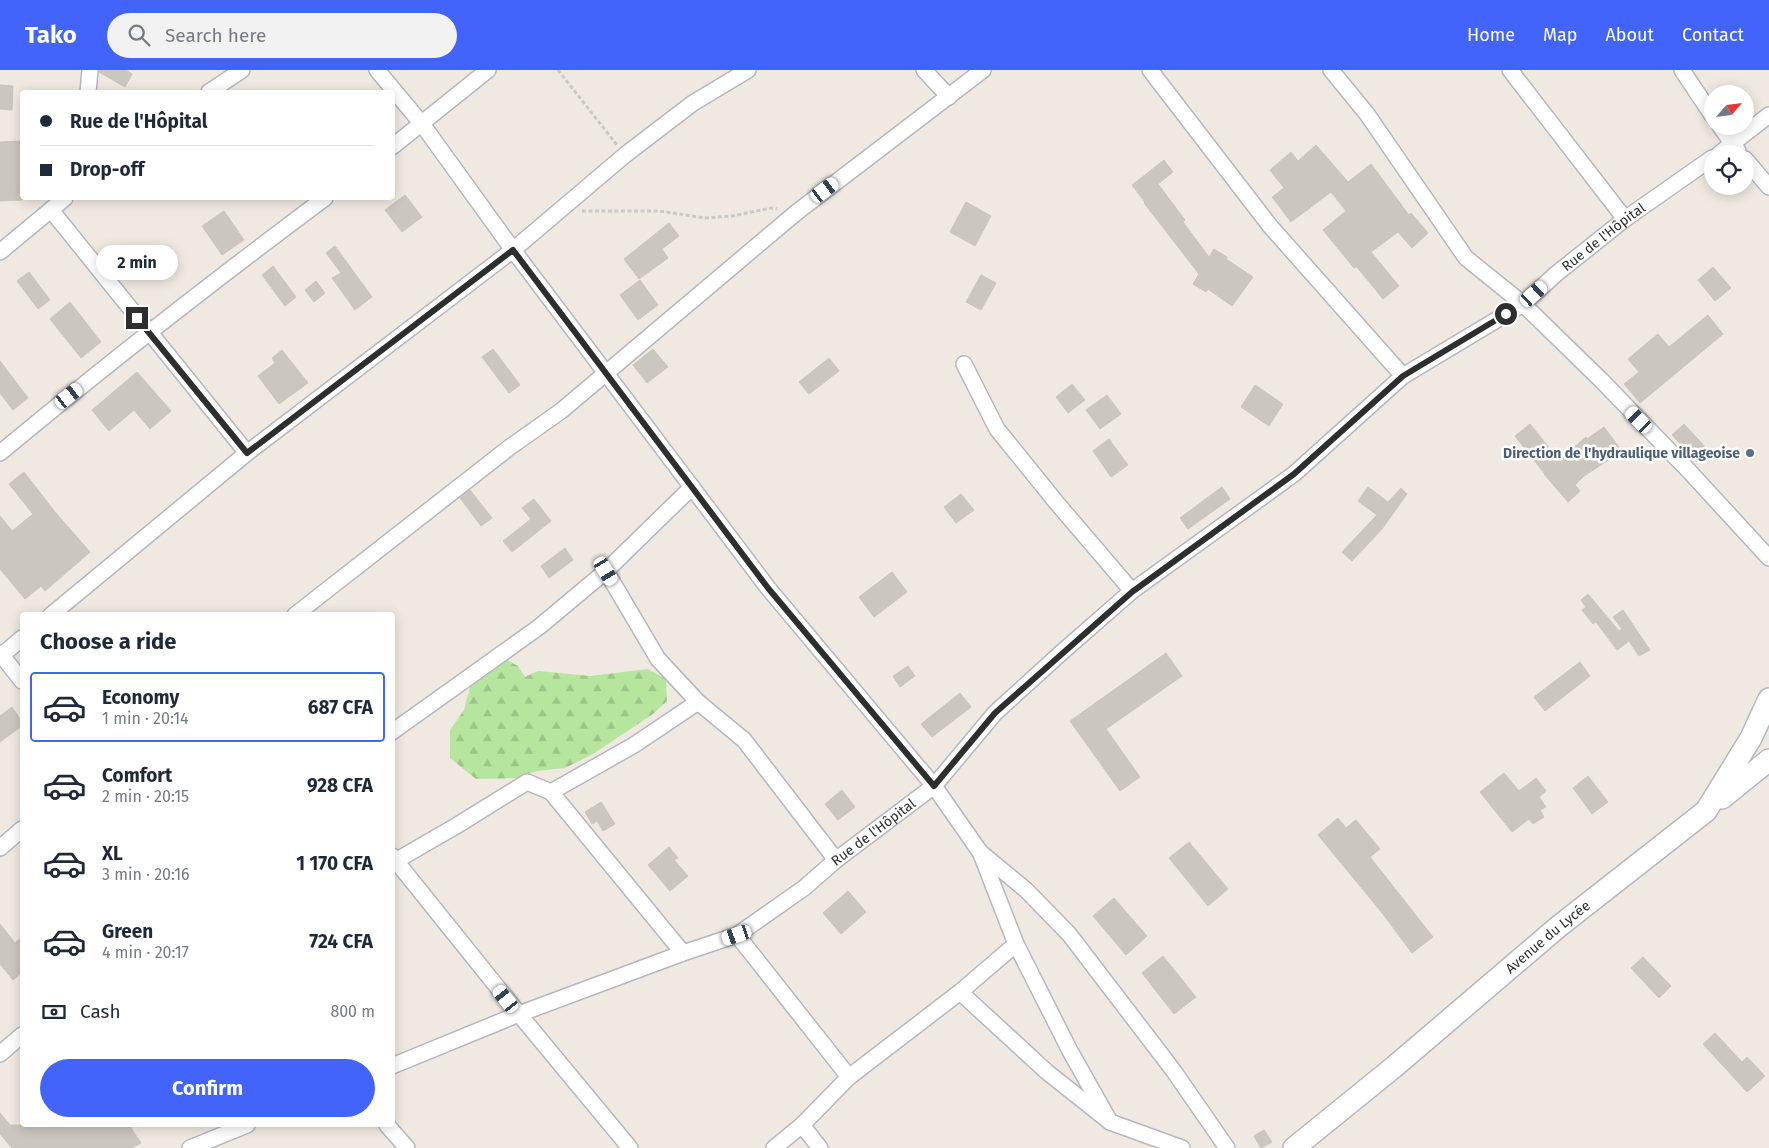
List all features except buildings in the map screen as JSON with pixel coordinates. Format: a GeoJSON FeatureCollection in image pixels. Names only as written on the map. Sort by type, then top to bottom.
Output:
{"type":"FeatureCollection","features":[{"type":"Feature","properties":{"kind":"main road","name":"Avenue du Lycée"},"geometry":{"type":"LineString","coordinates":[[1294,1148],[1394,1067],[1558,927],[1706,811],[1751,738],[1769,699]]}},
{"type":"Feature","properties":{"kind":"main road"},"geometry":{"type":"LineString","coordinates":[[1706,811],[1769,760]]}},
{"type":"Feature","properties":{"kind":"street"},"geometry":{"type":"LineString","coordinates":[[88,90],[90,70]]}},
{"type":"Feature","properties":{"kind":"street"},"geometry":{"type":"LineString","coordinates":[[212,90],[242,70]]}},
{"type":"Feature","properties":{"kind":"street"},"geometry":{"type":"LineString","coordinates":[[377,70],[394,90]]}},
{"type":"Feature","properties":{"kind":"street"},"geometry":{"type":"LineString","coordinates":[[395,145],[488,70]]}},
{"type":"Feature","properties":{"kind":"street"},"geometry":{"type":"LineString","coordinates":[[924,70],[949,98]]}},
{"type":"Feature","properties":{"kind":"street"},"geometry":{"type":"LineString","coordinates":[[299,612],[510,447],[561,411],[797,212],[949,98],[983,70]]}},
{"type":"Feature","properties":{"kind":"street"},"geometry":{"type":"LineString","coordinates":[[1150,70],[1270,226],[1403,376]]}},
{"type":"Feature","properties":{"kind":"street"},"geometry":{"type":"LineString","coordinates":[[1331,70],[1367,114],[1466,258],[1523,304],[1602,381],[1683,464],[1769,558]]}},
{"type":"Feature","properties":{"kind":"street"},"geometry":{"type":"LineString","coordinates":[[1510,70],[1624,219]]}},
{"type":"Feature","properties":{"kind":"street"},"geometry":{"type":"LineString","coordinates":[[1682,70],[1704,103]]}},
{"type":"Feature","properties":{"kind":"street"},"geometry":{"type":"LineString","coordinates":[[55,612],[247,453],[513,250],[625,155],[693,103],[739,72]]}},
{"type":"Feature","properties":{"kind":"street"},"geometry":{"type":"LineString","coordinates":[[395,92],[422,124],[513,250],[768,588],[934,786],[980,852],[1016,944],[1070,1051],[1110,1122]]}},
{"type":"Feature","properties":{"kind":"street"},"geometry":{"type":"LineString","coordinates":[[1740,145],[1769,115]]}},
{"type":"Feature","properties":{"kind":"street","name":"Rue de l'Hôpital"},"geometry":{"type":"LineString","coordinates":[[395,1065],[519,1014],[737,935],[804,888],[836,860],[934,786],[995,713],[1132,592],[1294,474],[1403,376],[1523,304],[1556,274],[1624,219],[1704,164]]}},
{"type":"Feature","properties":{"kind":"street"},"geometry":{"type":"LineString","coordinates":[[1754,170],[1769,187]]}},
{"type":"Feature","properties":{"kind":"street"},"geometry":{"type":"LineString","coordinates":[[0,252],[63,200]]}},
{"type":"Feature","properties":{"kind":"street"},"geometry":{"type":"LineString","coordinates":[[0,453],[149,334],[322,200]]}},
{"type":"Feature","properties":{"kind":"street"},"geometry":{"type":"LineString","coordinates":[[51,210],[149,334],[247,453]]}},
{"type":"Feature","properties":{"kind":"street"},"geometry":{"type":"LineString","coordinates":[[964,364],[997,429],[1132,592]]}},
{"type":"Feature","properties":{"kind":"street"},"geometry":{"type":"LineString","coordinates":[[395,730],[539,627],[606,571],[692,487]]}},
{"type":"Feature","properties":{"kind":"street"},"geometry":{"type":"LineString","coordinates":[[606,571],[658,659],[698,702],[744,740],[836,860]]}},
{"type":"Feature","properties":{"kind":"street"},"geometry":{"type":"LineString","coordinates":[[20,640],[1,655],[20,679]]}},
{"type":"Feature","properties":{"kind":"street"},"geometry":{"type":"LineString","coordinates":[[551,792],[634,745],[698,702]]}},
{"type":"Feature","properties":{"kind":"street"},"geometry":{"type":"LineString","coordinates":[[395,859],[456,826],[528,782],[551,792],[683,953]]}},
{"type":"Feature","properties":{"kind":"street"},"geometry":{"type":"LineString","coordinates":[[0,848],[20,832]]}},
{"type":"Feature","properties":{"kind":"street"},"geometry":{"type":"LineString","coordinates":[[980,852],[1026,890],[1069,934],[1173,1070],[1227,1148]]}},
{"type":"Feature","properties":{"kind":"street"},"geometry":{"type":"LineString","coordinates":[[395,861],[630,1148]]}},
{"type":"Feature","properties":{"kind":"street"},"geometry":{"type":"LineString","coordinates":[[737,935],[849,1077]]}},
{"type":"Feature","properties":{"kind":"street"},"geometry":{"type":"LineString","coordinates":[[774,1148],[802,1124],[849,1077],[960,992],[1016,944]]}},
{"type":"Feature","properties":{"kind":"street"},"geometry":{"type":"LineString","coordinates":[[960,992],[1047,1072],[1110,1122],[1182,1148]]}},
{"type":"Feature","properties":{"kind":"street"},"geometry":{"type":"LineString","coordinates":[[0,1054],[20,1037]]}},
{"type":"Feature","properties":{"kind":"street"},"geometry":{"type":"LineString","coordinates":[[802,1124],[820,1148]]}},
{"type":"Feature","properties":{"kind":"street"},"geometry":{"type":"LineString","coordinates":[[190,1148],[242,1127]]}},
{"type":"Feature","properties":{"kind":"street"},"geometry":{"type":"LineString","coordinates":[[389,1127],[407,1148]]}},
{"type":"Feature","properties":{"kind":"path"},"geometry":{"type":"LineString","coordinates":[[558,70],[625,155]]}},
{"type":"Feature","properties":{"kind":"path"},"geometry":{"type":"LineString","coordinates":[[559,211],[659,210],[705,218],[732,216],[772,208],[797,212]]}},
{"type":"Feature","properties":{"kind":"green space"},"geometry":{"type":"Polygon","coordinates":[[[507,660],[518,666],[525,677],[538,671],[590,676],[648,669],[666,679],[667,701],[653,714],[593,754],[565,768],[537,771],[517,778],[476,779],[450,758],[450,730],[464,710],[472,680],[493,664],[507,660]]]}},
{"type":"Feature","properties":{"kind":"place","name":"Direction de l'hydraulique villageoise"},"geometry":{"type":"Point","coordinates":[1750,453]}},
{"type":"Feature","properties":{"kind":"route"},"geometry":{"type":"LineString","coordinates":[[137,318],[247,453],[513,250],[768,588],[934,786],[995,713],[1132,592],[1294,474],[1403,376],[1506,314]]}}]}
